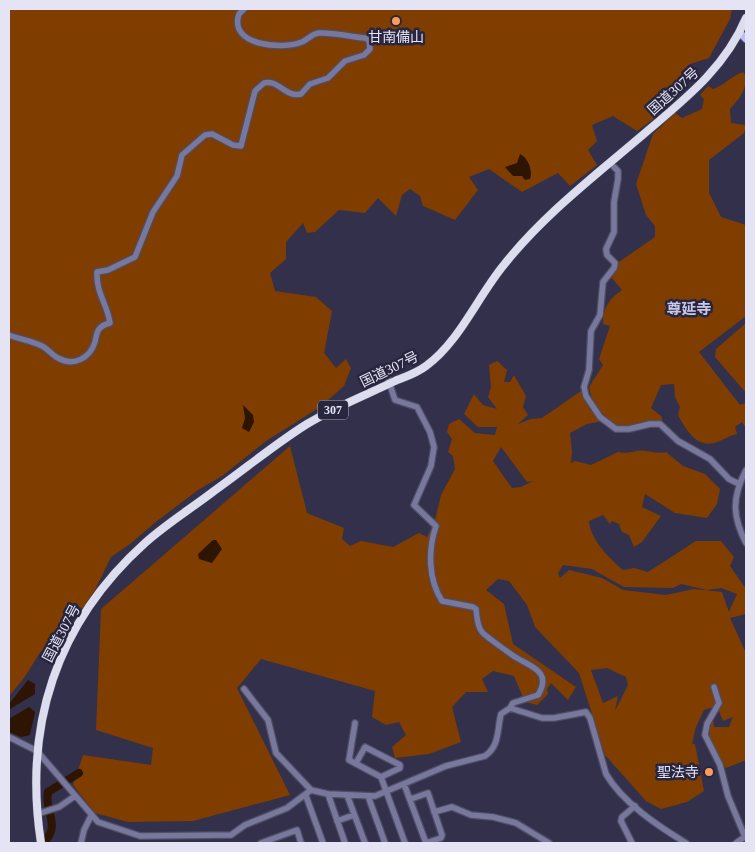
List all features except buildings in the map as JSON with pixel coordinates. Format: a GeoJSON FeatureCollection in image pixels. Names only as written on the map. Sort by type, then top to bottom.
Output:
{"type":"FeatureCollection","features":[{"type":"Feature","properties":{"kind":"highway","name":"国道307号"},"geometry":{"type":"LineString","coordinates":[[41,843],[37,814],[37,750],[57,665],[81,618],[99,591],[147,541],[307,424],[389,381],[426,366],[447,345],[502,266],[539,225],[697,89],[715,69],[740,33],[746,18]]}},
{"type":"Feature","properties":{"kind":"main road"},"geometry":{"type":"LineString","coordinates":[[740,33],[746,39]]}},
{"type":"Feature","properties":{"kind":"street"},"geometry":{"type":"LineString","coordinates":[[9,335],[39,345],[63,360],[81,361],[86,358],[93,349],[98,329],[101,325],[110,323],[106,307],[98,291],[97,272],[108,270],[135,256],[153,212],[177,176],[182,155],[205,135],[212,134],[233,145],[241,146],[255,91],[264,83],[273,83],[292,94],[301,94],[310,84],[328,78],[345,61],[364,55],[370,49],[369,40],[365,38],[326,34],[314,34],[303,42],[292,44],[269,44],[252,41],[242,35],[238,22],[239,14],[244,9]]}},
{"type":"Feature","properties":{"kind":"street"},"geometry":{"type":"LineString","coordinates":[[614,167],[618,172],[614,202],[614,232],[606,249],[607,255],[615,263],[614,268],[603,282],[600,315],[591,331],[589,370],[584,387],[587,400],[600,417],[616,428],[629,429],[650,424],[660,424],[678,442],[710,459],[729,479],[739,484]]}},
{"type":"Feature","properties":{"kind":"street"},"geometry":{"type":"LineString","coordinates":[[244,689],[268,720],[276,753],[312,790],[328,794],[368,796],[386,791],[446,766],[485,756],[491,752],[496,744],[501,714],[510,708],[513,703],[538,695],[542,688],[542,678],[533,666],[515,658],[482,632],[478,624],[476,609],[442,601],[438,595],[432,575],[430,544],[436,526],[414,505],[434,456],[433,441],[420,410],[410,404],[395,400],[389,381]]}},
{"type":"Feature","properties":{"kind":"street"},"geometry":{"type":"LineString","coordinates":[[746,470],[739,484],[736,516],[737,525],[746,543]]}},
{"type":"Feature","properties":{"kind":"street"},"geometry":{"type":"LineString","coordinates":[[714,687],[719,703],[707,724],[705,735],[720,765],[728,796],[746,836],[736,843]]}},
{"type":"Feature","properties":{"kind":"street"},"geometry":{"type":"LineString","coordinates":[[510,708],[542,718],[554,718],[586,712],[594,730],[610,782],[635,806],[686,843]]}},
{"type":"Feature","properties":{"kind":"street"},"geometry":{"type":"LineString","coordinates":[[355,723],[349,760],[382,777],[405,843]]}},
{"type":"Feature","properties":{"kind":"street"},"geometry":{"type":"LineString","coordinates":[[9,737],[37,750],[98,822],[140,836],[225,836],[281,811],[299,798],[306,796],[312,790]]}},
{"type":"Feature","properties":{"kind":"street"},"geometry":{"type":"LineString","coordinates":[[356,763],[366,747],[400,765],[400,768],[382,777]]}},
{"type":"Feature","properties":{"kind":"street"},"geometry":{"type":"LineString","coordinates":[[404,784],[426,843],[441,838],[442,835],[428,793],[411,799]]}},
{"type":"Feature","properties":{"kind":"street"},"geometry":{"type":"LineString","coordinates":[[328,794],[345,843]]}},
{"type":"Feature","properties":{"kind":"street"},"geometry":{"type":"LineString","coordinates":[[347,795],[364,843]]}},
{"type":"Feature","properties":{"kind":"street"},"geometry":{"type":"LineString","coordinates":[[37,814],[59,807],[75,796]]}},
{"type":"Feature","properties":{"kind":"street"},"geometry":{"type":"LineString","coordinates":[[306,796],[321,843]]}},
{"type":"Feature","properties":{"kind":"street"},"geometry":{"type":"LineString","coordinates":[[368,796],[385,843]]}},
{"type":"Feature","properties":{"kind":"street"},"geometry":{"type":"LineString","coordinates":[[632,843],[621,821],[622,816],[635,806]]}},
{"type":"Feature","properties":{"kind":"street"},"geometry":{"type":"LineString","coordinates":[[434,812],[452,807],[471,815],[493,817],[516,823],[549,843]]}},
{"type":"Feature","properties":{"kind":"street"},"geometry":{"type":"LineString","coordinates":[[337,820],[354,815]]}},
{"type":"Feature","properties":{"kind":"street"},"geometry":{"type":"LineString","coordinates":[[81,843],[84,830],[91,816]]}},
{"type":"Feature","properties":{"kind":"street"},"geometry":{"type":"LineString","coordinates":[[261,843],[296,830],[301,843]]}},
{"type":"Feature","properties":{"kind":"shaded area"},"geometry":{"type":"Polygon","coordinates":[[[9,9],[732,9],[730,19],[709,58],[690,64],[685,90],[671,89],[654,106],[659,115],[637,131],[613,116],[592,125],[597,141],[588,150],[597,165],[570,186],[558,173],[522,192],[489,169],[469,177],[478,190],[455,220],[423,206],[420,196],[410,189],[402,195],[396,216],[378,198],[365,213],[339,210],[315,232],[307,233],[303,223],[286,242],[286,259],[270,273],[275,291],[316,297],[332,311],[324,353],[336,368],[346,359],[351,368],[344,386],[320,407],[266,441],[222,476],[198,490],[111,557],[94,592],[82,609],[76,603],[58,640],[54,638],[45,651],[41,651],[24,678],[9,696],[9,9]]]}},
{"type":"Feature","properties":{"kind":"shaded area"},"geometry":{"type":"Polygon","coordinates":[[[743,72],[746,76],[744,90],[730,109],[731,123],[746,125],[744,133],[709,160],[709,193],[721,217],[746,225],[746,316],[699,352],[740,405],[746,403],[746,428],[742,422],[735,427],[737,434],[714,443],[702,443],[697,440],[688,431],[678,415],[680,407],[675,397],[674,384],[661,385],[651,408],[662,417],[662,423],[625,431],[612,422],[597,407],[589,387],[603,365],[599,359],[610,326],[603,324],[606,308],[610,300],[622,290],[611,277],[619,262],[655,237],[655,226],[646,215],[636,184],[653,134],[675,113],[682,118],[702,109],[704,99],[700,95],[708,86],[713,89],[743,72]]]}},
{"type":"Feature","properties":{"kind":"shaded area"},"geometry":{"type":"Polygon","coordinates":[[[520,154],[529,165],[530,179],[525,180],[522,176],[513,176],[505,167],[517,163],[520,154]]]}},
{"type":"Feature","properties":{"kind":"shaded area"},"geometry":{"type":"Polygon","coordinates":[[[746,323],[746,393],[715,357],[716,349],[746,323]]]}},
{"type":"Feature","properties":{"kind":"shaded area"},"geometry":{"type":"Polygon","coordinates":[[[497,361],[507,370],[504,382],[510,382],[514,375],[526,396],[523,407],[528,415],[518,424],[531,419],[542,418],[581,391],[603,421],[587,424],[570,433],[571,463],[575,461],[591,465],[618,452],[666,452],[683,466],[705,474],[720,489],[717,504],[707,518],[675,513],[645,494],[642,507],[661,516],[642,542],[634,547],[629,535],[622,532],[619,524],[612,521],[610,524],[603,515],[589,521],[593,535],[606,554],[623,570],[634,568],[648,572],[696,541],[721,541],[734,557],[730,566],[746,589],[746,614],[730,618],[746,653],[746,760],[726,768],[713,750],[707,738],[707,732],[713,719],[714,727],[729,727],[733,717],[723,721],[717,706],[704,710],[696,727],[692,744],[695,744],[704,791],[687,802],[661,809],[646,801],[605,755],[579,673],[535,627],[527,605],[509,581],[498,579],[486,590],[504,604],[513,644],[576,687],[568,700],[551,683],[547,689],[548,694],[537,705],[525,702],[514,676],[493,671],[482,679],[488,692],[466,692],[452,707],[461,742],[429,754],[395,758],[392,747],[406,735],[399,722],[386,725],[372,717],[375,691],[261,659],[237,688],[290,795],[193,821],[128,822],[95,813],[73,785],[83,755],[151,765],[153,748],[96,730],[101,609],[290,446],[307,513],[344,528],[342,539],[350,546],[361,541],[393,547],[419,533],[427,537],[435,520],[441,495],[455,469],[453,456],[448,452],[452,439],[447,432],[449,424],[459,419],[475,433],[495,435],[497,427],[478,427],[464,414],[474,394],[483,405],[497,409],[488,397],[491,387],[489,365],[497,361]],[[501,447],[493,461],[512,488],[521,487],[533,481],[527,482],[501,447]],[[563,565],[558,573],[560,578],[569,570],[602,578],[623,590],[666,595],[694,589],[722,592],[729,612],[737,594],[721,588],[707,590],[681,584],[673,588],[624,587],[592,569],[563,565]],[[607,668],[591,670],[603,703],[618,696],[615,711],[628,685],[626,677],[607,668]]]}},
{"type":"Feature","properties":{"kind":"shaded area"},"geometry":{"type":"Polygon","coordinates":[[[243,405],[253,415],[254,422],[249,432],[242,428],[245,418],[243,405]]]}},
{"type":"Feature","properties":{"kind":"shaded area"},"geometry":{"type":"Polygon","coordinates":[[[213,540],[216,540],[222,549],[212,563],[199,559],[198,554],[213,540]]]}},
{"type":"Feature","properties":{"kind":"shaded area"},"geometry":{"type":"Polygon","coordinates":[[[28,680],[35,684],[35,694],[10,709],[9,704],[28,680]]]}},
{"type":"Feature","properties":{"kind":"shaded area"},"geometry":{"type":"Polygon","coordinates":[[[29,707],[35,712],[30,735],[21,737],[9,732],[9,719],[29,707]]]}},
{"type":"Feature","properties":{"kind":"waterway"},"geometry":{"type":"LineString","coordinates":[[46,840],[52,828],[47,799],[48,792],[79,773]]}},
{"type":"Feature","properties":{"kind":"place","name":"甘南備山"},"geometry":{"type":"Point","coordinates":[396,21]}},
{"type":"Feature","properties":{"kind":"place","name":"聖法寺"},"geometry":{"type":"Point","coordinates":[709,772]}},
{"type":"Feature","properties":{"kind":"district","name":"尊延寺"},"geometry":{"type":"Point","coordinates":[689,309]}}]}
